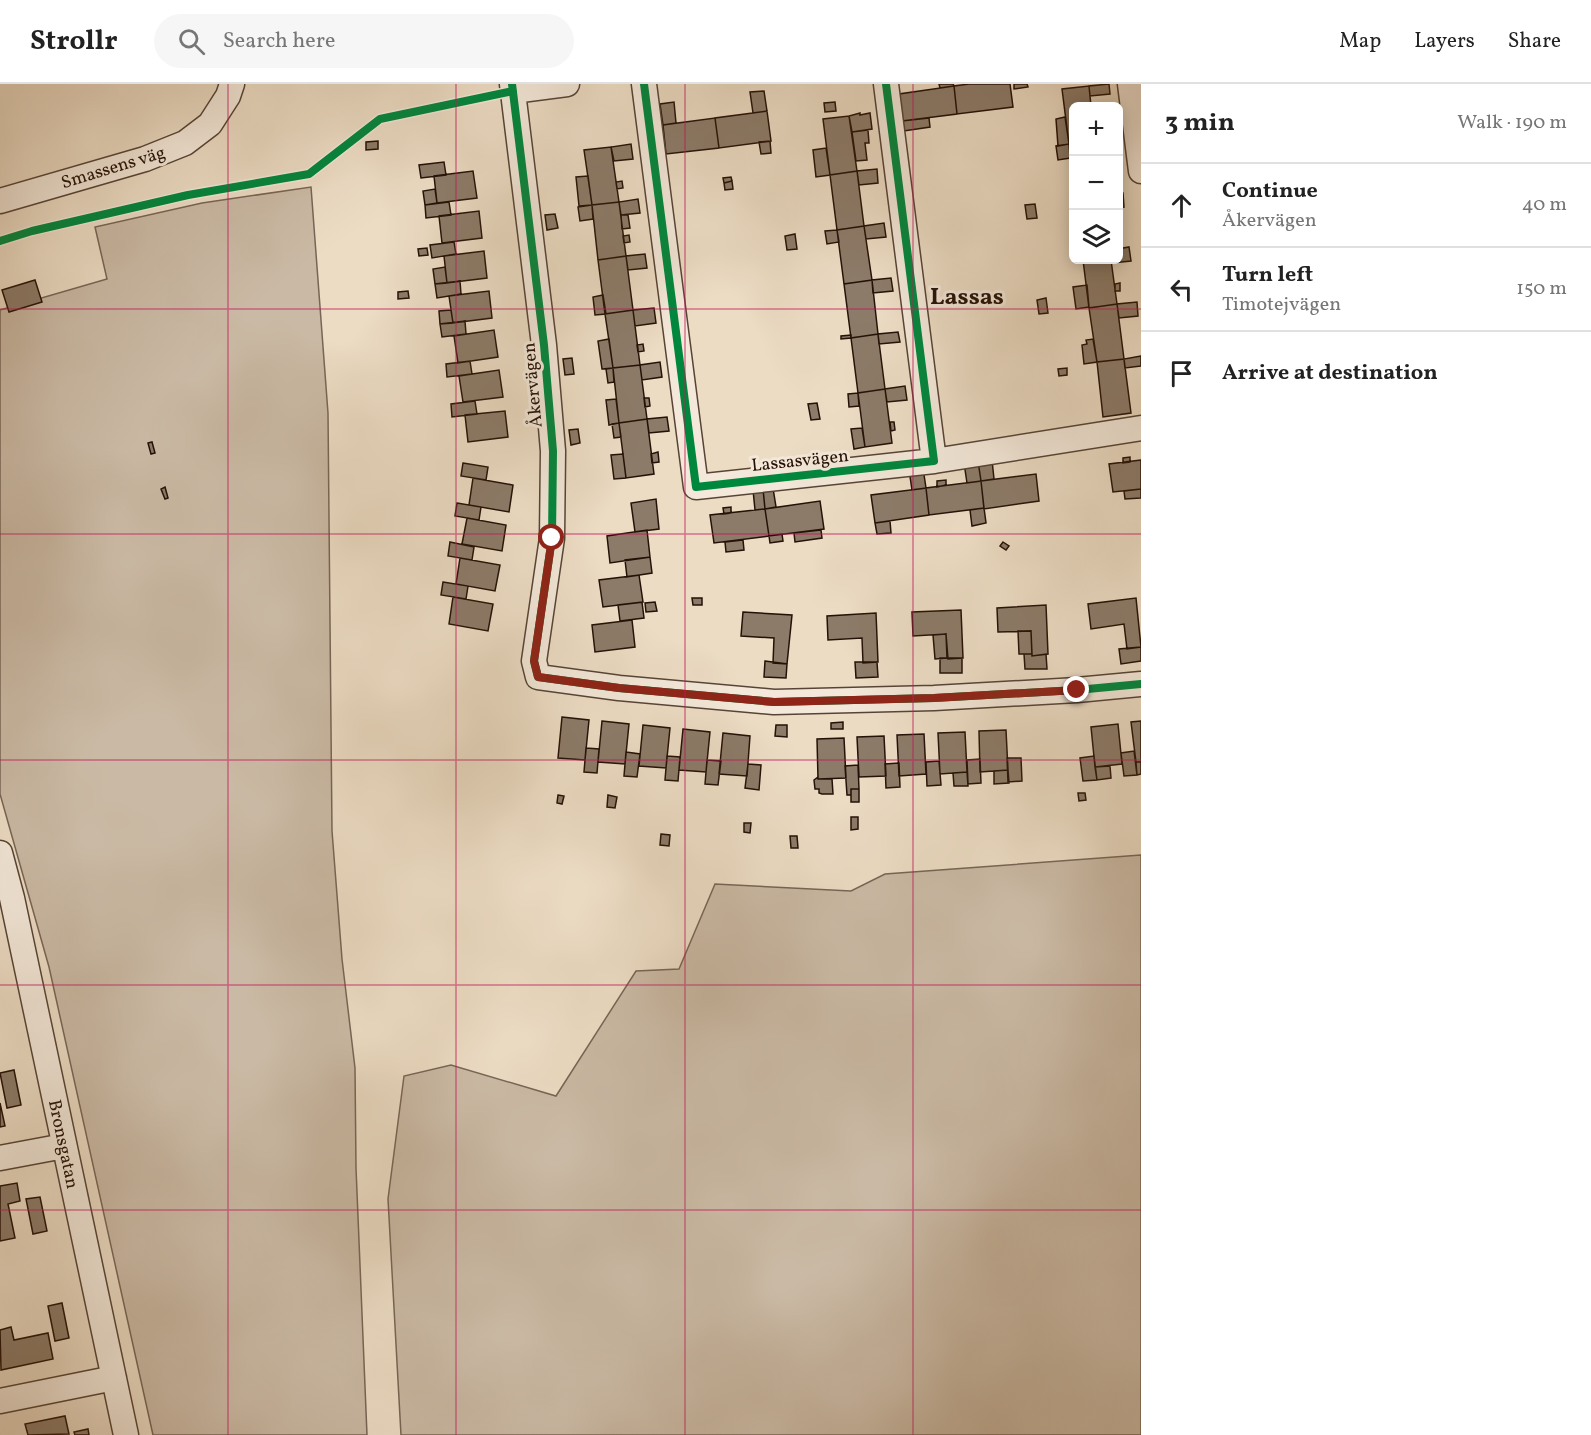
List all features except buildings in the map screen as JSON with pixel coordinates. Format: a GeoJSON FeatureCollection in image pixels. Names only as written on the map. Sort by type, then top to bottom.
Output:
{"type":"FeatureCollection","features":[{"type":"Feature","properties":{"kind":"street","name":"Smassens väg"},"geometry":{"type":"LineString","coordinates":[[0,201],[145,159],[185,143],[210,124],[228,96],[232,84]]}},
{"type":"Feature","properties":{"kind":"street"},"geometry":{"type":"LineString","coordinates":[[513,87],[567,84]]}},
{"type":"Feature","properties":{"kind":"street","name":"Lassasvägen"},"geometry":{"type":"LineString","coordinates":[[644,84],[696,486],[934,461],[1141,428]]}},
{"type":"Feature","properties":{"kind":"street"},"geometry":{"type":"LineString","coordinates":[[886,84],[934,461]]}},
{"type":"Feature","properties":{"kind":"street"},"geometry":{"type":"LineString","coordinates":[[1130,84],[1141,171]]}},
{"type":"Feature","properties":{"kind":"street","name":"Åkervägen"},"geometry":{"type":"LineString","coordinates":[[513,87],[544,345],[553,451],[552,538],[534,661],[538,677],[619,688],[774,702],[934,698],[1141,684]]}},
{"type":"Feature","properties":{"kind":"street","name":"Bronsgatan"},"geometry":{"type":"LineString","coordinates":[[0,853],[12,898],[126,1435]]}},
{"type":"Feature","properties":{"kind":"street"},"geometry":{"type":"LineString","coordinates":[[0,1158],[64,1146]]}},
{"type":"Feature","properties":{"kind":"street"},"geometry":{"type":"LineString","coordinates":[[0,1401],[114,1378]]}},
{"type":"Feature","properties":{"kind":"shaded area"},"geometry":{"type":"Polygon","coordinates":[[[311,187],[328,413],[332,831],[342,959],[355,1068],[356,1168],[367,1435],[153,1435],[49,967],[0,794],[0,310],[107,279],[95,227],[202,203],[311,187]]]}},
{"type":"Feature","properties":{"kind":"shaded area"},"geometry":{"type":"Polygon","coordinates":[[[1141,855],[1141,1435],[401,1435],[388,1199],[404,1076],[451,1065],[556,1096],[636,971],[679,969],[715,884],[851,891],[885,874],[1141,855]]]}},
{"type":"Feature","properties":{"kind":"cycle path"},"geometry":{"type":"LineString","coordinates":[[512,84],[544,345],[553,451],[552,538],[534,661],[538,677],[619,688],[774,702],[934,698],[1141,684]]}},
{"type":"Feature","properties":{"kind":"cycle path"},"geometry":{"type":"LineString","coordinates":[[644,84],[696,487],[934,461],[886,84]]}},
{"type":"Feature","properties":{"kind":"cycle path"},"geometry":{"type":"LineString","coordinates":[[0,241],[32,231],[188,195],[309,174],[380,119],[513,91]]}},
{"type":"Feature","properties":{"kind":"district","name":"Lassas"},"geometry":{"type":"Point","coordinates":[967,296]}},
{"type":"Feature","properties":{"kind":"route"},"geometry":{"type":"LineString","coordinates":[[552,538],[534,661],[538,677],[619,688],[774,702],[934,698],[1077,690]]}}]}
